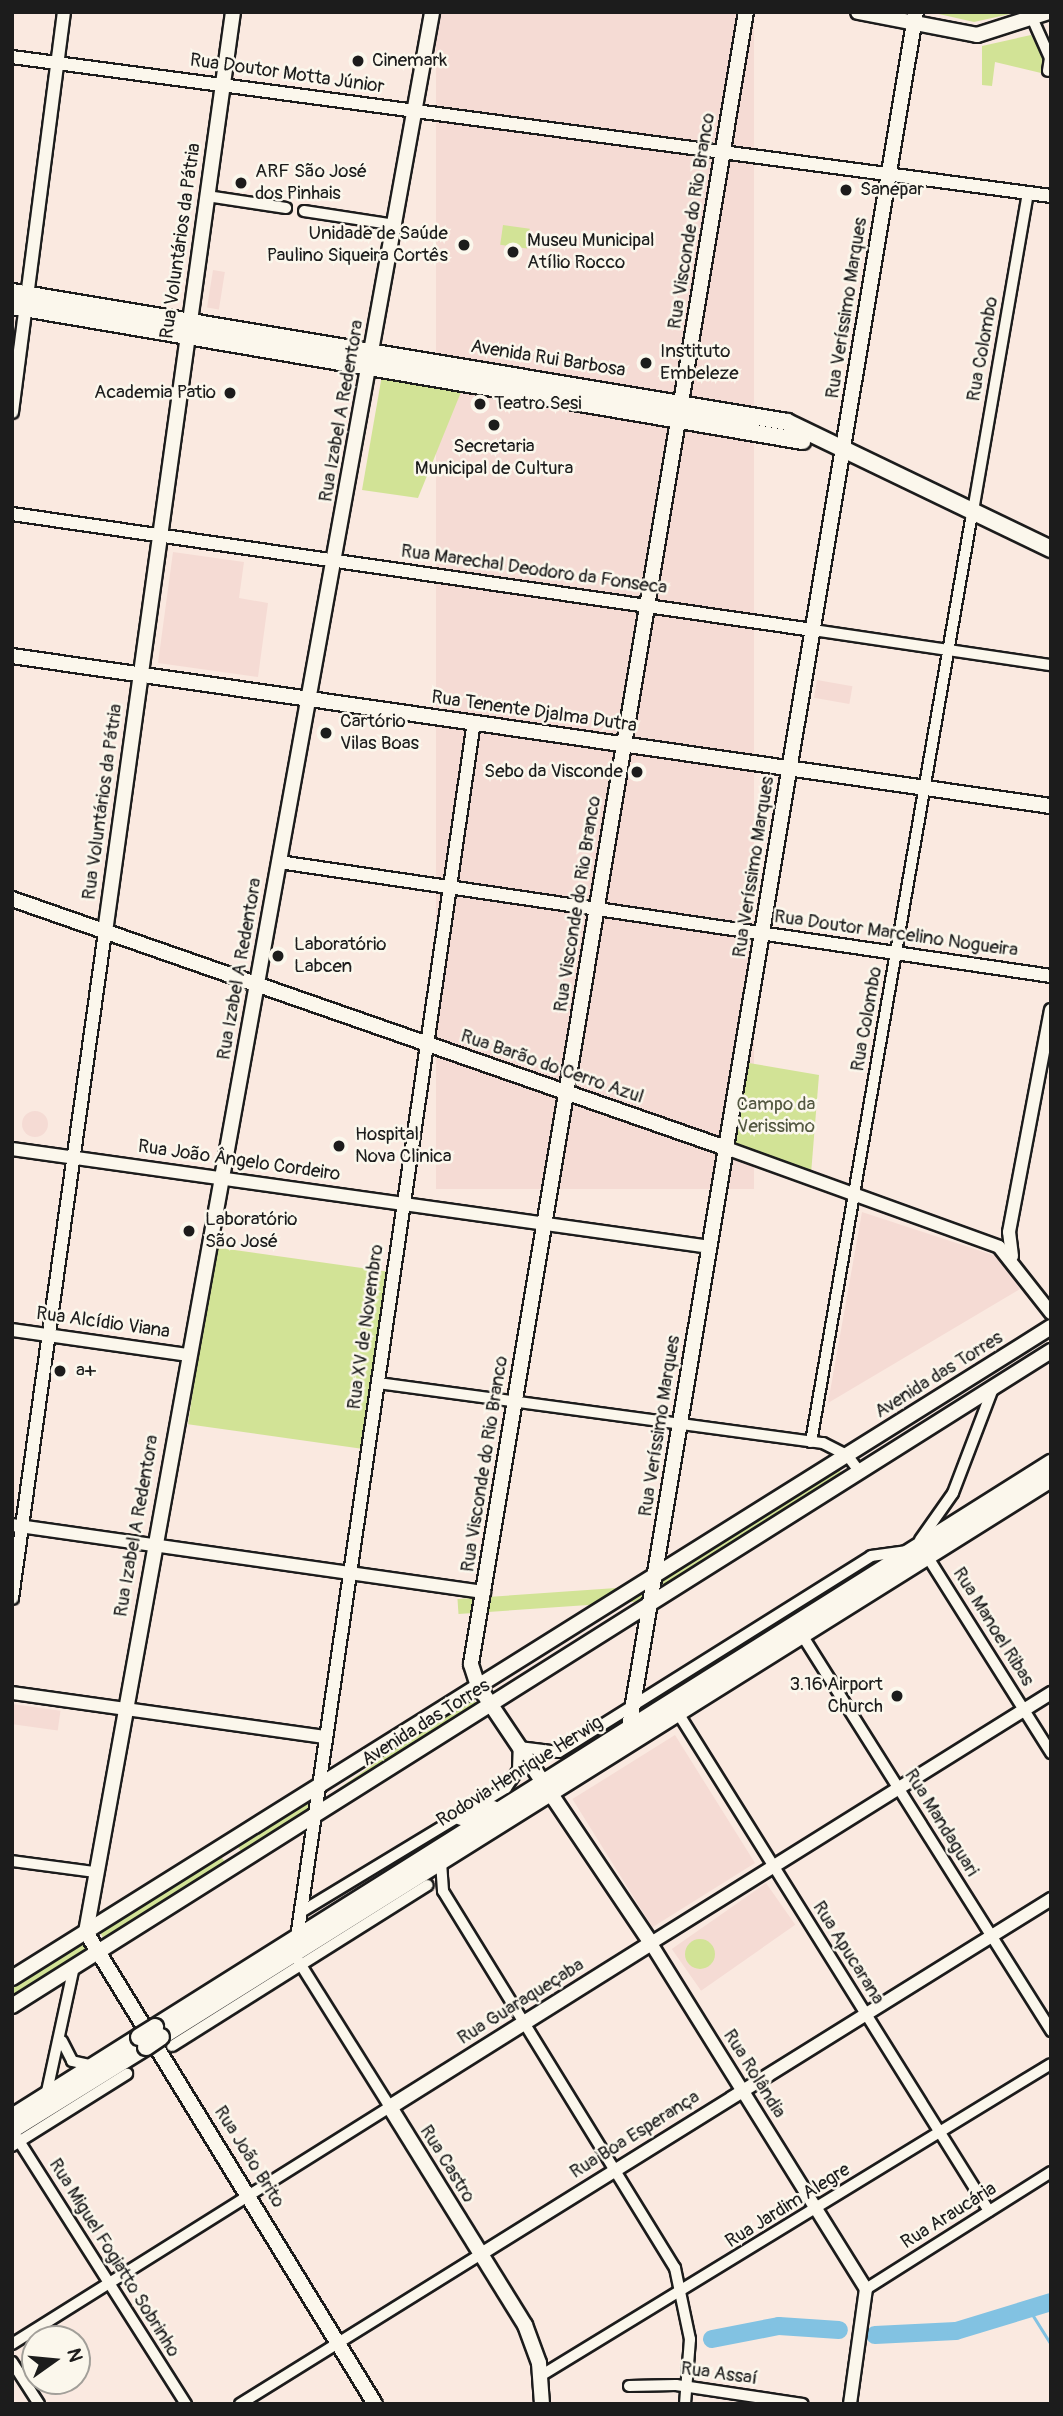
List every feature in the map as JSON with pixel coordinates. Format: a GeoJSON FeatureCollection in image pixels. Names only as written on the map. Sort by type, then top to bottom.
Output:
{"type":"FeatureCollection","features":[{"type":"Feature","properties":{"kind":"main road","name":"Rua Voluntários da Pátria"},"geometry":{"type":"LineString","coordinates":[[105,932],[233,12]]}},
{"type":"Feature","properties":{"kind":"main road","name":"Rua Izabel A Redentora"},"geometry":{"type":"LineString","coordinates":[[86,1932],[91,1888],[432,12]]}},
{"type":"Feature","properties":{"kind":"main road","name":"Rua Visconde do Rio Branco"},"geometry":{"type":"LineString","coordinates":[[550,1793],[478,1686],[471,1664],[746,12]]}},
{"type":"Feature","properties":{"kind":"main road"},"geometry":{"type":"LineString","coordinates":[[858,12],[915,18],[977,36],[1033,20],[1049,12]]}},
{"type":"Feature","properties":{"kind":"main road","name":"Rua Veríssimo Marques"},"geometry":{"type":"LineString","coordinates":[[629,1728],[915,18]]}},
{"type":"Feature","properties":{"kind":"main road","name":"Avenida Rui Barbosa"},"geometry":{"type":"LineString","coordinates":[[19,300],[680,410],[784,433],[842,453],[972,516],[1051,559]]}},
{"type":"Feature","properties":{"kind":"main road","name":"Avenida Rui Barbosa"},"geometry":{"type":"LineString","coordinates":[[972,516],[1051,548]]}},
{"type":"Feature","properties":{"kind":"main road","name":"Rua Tenente Djalma Dutra"},"geometry":{"type":"LineString","coordinates":[[12,656],[1051,806]]}},
{"type":"Feature","properties":{"kind":"main road","name":"Rua Barão do Cerro Azul"},"geometry":{"type":"LineString","coordinates":[[12,899],[726,1148]]}},
{"type":"Feature","properties":{"kind":"main road","name":"Avenida das Torres"},"geometry":{"type":"LineString","coordinates":[[12,1978],[1051,1327]]}},
{"type":"Feature","properties":{"kind":"main road","name":"Avenida das Torres"},"geometry":{"type":"LineString","coordinates":[[12,2006],[1051,1351]]}},
{"type":"Feature","properties":{"kind":"main road","name":"Rodovia Henrique Herwig"},"geometry":{"type":"LineString","coordinates":[[297,1952],[421,1882],[441,1861],[803,1634],[1051,1463]]}},
{"type":"Feature","properties":{"kind":"main road","name":"Rodovia Henrique Herwig"},"geometry":{"type":"LineString","coordinates":[[12,2116],[93,2066],[142,2042],[163,2037],[297,1952],[505,1807],[550,1793],[629,1728],[920,1553],[1051,1479]]}},
{"type":"Feature","properties":{"kind":"main road","name":"Rua Rolândia"},"geometry":{"type":"LineString","coordinates":[[550,1793],[651,1943]]}},
{"type":"Feature","properties":{"kind":"main road"},"geometry":{"type":"LineString","coordinates":[[461,1817],[505,1807]]}},
{"type":"Feature","properties":{"kind":"main road"},"geometry":{"type":"LineString","coordinates":[[222,1846],[234,1852],[234,1865]]}},
{"type":"Feature","properties":{"kind":"main road"},"geometry":{"type":"LineString","coordinates":[[91,1888],[100,1909],[118,1912]]}},
{"type":"Feature","properties":{"kind":"main road","name":"Rua João Brito"},"geometry":{"type":"LineString","coordinates":[[86,1932],[341,2341],[375,2404]]}},
{"type":"Feature","properties":{"kind":"main road","name":"Rua Guaraqueçaba"},"geometry":{"type":"LineString","coordinates":[[390,2108],[651,1943]]}},
{"type":"Feature","properties":{"kind":"main road","name":"Rodovia Henrique Herwig"},"geometry":{"type":"LineString","coordinates":[[14,2137],[142,2042]]}},
{"type":"Feature","properties":{"kind":"main road","name":"Rua Castro"},"geometry":{"type":"LineString","coordinates":[[390,2108],[525,2325],[542,2375],[542,2404]]}},
{"type":"Feature","properties":{"kind":"street"},"geometry":{"type":"LineString","coordinates":[[12,412],[19,300],[64,12]]}},
{"type":"Feature","properties":{"kind":"street"},"geometry":{"type":"LineString","coordinates":[[1033,20],[1050,58],[1048,71]]}},
{"type":"Feature","properties":{"kind":"street","name":"Rua Doutor Motta Júnior"},"geometry":{"type":"LineString","coordinates":[[12,57],[1051,196]]}},
{"type":"Feature","properties":{"kind":"street","name":"Rua Colombo"},"geometry":{"type":"LineString","coordinates":[[811,1442],[1028,193]]}},
{"type":"Feature","properties":{"kind":"street"},"geometry":{"type":"LineString","coordinates":[[207,197],[286,208]]}},
{"type":"Feature","properties":{"kind":"street"},"geometry":{"type":"LineString","coordinates":[[304,211],[395,225]]}},
{"type":"Feature","properties":{"kind":"street","name":"Rua Marechal Deodoro da Fonseca"},"geometry":{"type":"LineString","coordinates":[[12,514],[1051,665]]}},
{"type":"Feature","properties":{"kind":"street","name":"Rua XV de Novembro"},"geometry":{"type":"LineString","coordinates":[[297,1952],[300,1912],[474,722]]}},
{"type":"Feature","properties":{"kind":"street","name":"Rua Doutor Marcelino Nogueira"},"geometry":{"type":"LineString","coordinates":[[279,862],[1051,976]]}},
{"type":"Feature","properties":{"kind":"street","name":"Rua Voluntários da Pátria"},"geometry":{"type":"LineString","coordinates":[[12,1598],[17,1526],[49,1335],[105,932]]}},
{"type":"Feature","properties":{"kind":"street"},"geometry":{"type":"LineString","coordinates":[[1013,1259],[1010,1228],[1051,1010]]}},
{"type":"Feature","properties":{"kind":"street","name":"Rua Barão do Cerro Azul"},"geometry":{"type":"LineString","coordinates":[[726,1148],[986,1242],[1013,1259],[1051,1313]]}},
{"type":"Feature","properties":{"kind":"street","name":"Rua João Ângelo Cordeiro"},"geometry":{"type":"LineString","coordinates":[[12,1149],[710,1247]]}},
{"type":"Feature","properties":{"kind":"street"},"geometry":{"type":"LineString","coordinates":[[986,1242],[1010,1228]]}},
{"type":"Feature","properties":{"kind":"street","name":"Rua Alcídio Viana"},"geometry":{"type":"LineString","coordinates":[[12,1329],[188,1354]]}},
{"type":"Feature","properties":{"kind":"street"},"geometry":{"type":"LineString","coordinates":[[378,1383],[811,1442],[847,1455],[860,1472]]}},
{"type":"Feature","properties":{"kind":"street"},"geometry":{"type":"LineString","coordinates":[[300,1912],[461,1817],[510,1784],[519,1746],[559,1752],[871,1556],[920,1553],[953,1493],[993,1387]]}},
{"type":"Feature","properties":{"kind":"street"},"geometry":{"type":"LineString","coordinates":[[17,1526],[484,1592]]}},
{"type":"Feature","properties":{"kind":"street","name":"Rua Manoel Ribas"},"geometry":{"type":"LineString","coordinates":[[920,1553],[1051,1753]]}},
{"type":"Feature","properties":{"kind":"street","name":"Rua Mandaguari"},"geometry":{"type":"LineString","coordinates":[[803,1634],[1051,2031]]}},
{"type":"Feature","properties":{"kind":"street"},"geometry":{"type":"LineString","coordinates":[[12,1693],[326,1737]]}},
{"type":"Feature","properties":{"kind":"street","name":"Rua Guaraqueçaba"},"geometry":{"type":"LineString","coordinates":[[651,1943],[1051,1693]]}},
{"type":"Feature","properties":{"kind":"street","name":"Rua Apucarana"},"geometry":{"type":"LineString","coordinates":[[678,1713],[989,2211]]}},
{"type":"Feature","properties":{"kind":"street"},"geometry":{"type":"LineString","coordinates":[[12,1861],[94,1872]]}},
{"type":"Feature","properties":{"kind":"street"},"geometry":{"type":"LineString","coordinates":[[441,1861],[443,1891],[670,2255],[683,2292],[687,2387],[685,2404]]}},
{"type":"Feature","properties":{"kind":"street"},"geometry":{"type":"LineString","coordinates":[[421,1882],[443,1891]]}},
{"type":"Feature","properties":{"kind":"street","name":"Rua Boa Esperança"},"geometry":{"type":"LineString","coordinates":[[240,2404],[1051,1899]]}},
{"type":"Feature","properties":{"kind":"street","name":"Rua Rolândia"},"geometry":{"type":"LineString","coordinates":[[651,1943],[866,2290]]}},
{"type":"Feature","properties":{"kind":"street","name":"Rua Castro"},"geometry":{"type":"LineString","coordinates":[[297,1952],[390,2108]]}},
{"type":"Feature","properties":{"kind":"street"},"geometry":{"type":"LineString","coordinates":[[46,2096],[62,2040],[74,1967]]}},
{"type":"Feature","properties":{"kind":"street"},"geometry":{"type":"LineString","coordinates":[[62,2040],[72,2061],[93,2066]]}},
{"type":"Feature","properties":{"kind":"street","name":"Rua Jardim Alegre"},"geometry":{"type":"LineString","coordinates":[[542,2375],[683,2292],[1051,2064]]}},
{"type":"Feature","properties":{"kind":"street"},"geometry":{"type":"LineString","coordinates":[[14,2137],[127,2074]]}},
{"type":"Feature","properties":{"kind":"street","name":"Rua Guaraqueçaba"},"geometry":{"type":"LineString","coordinates":[[12,2344],[390,2108]]}},
{"type":"Feature","properties":{"kind":"street","name":"Rua Miguel Fogiatto Sobrinho"},"geometry":{"type":"LineString","coordinates":[[14,2137],[186,2404]]}},
{"type":"Feature","properties":{"kind":"street","name":"Rua Araucária"},"geometry":{"type":"LineString","coordinates":[[866,2290],[1051,2172]]}},
{"type":"Feature","properties":{"kind":"street"},"geometry":{"type":"LineString","coordinates":[[850,2404],[866,2290]]}},
{"type":"Feature","properties":{"kind":"street"},"geometry":{"type":"LineString","coordinates":[[12,2362],[38,2404]]}},
{"type":"Feature","properties":{"kind":"street","name":"Rua Assaí"},"geometry":{"type":"LineString","coordinates":[[629,2386],[687,2387],[803,2404]]}},
{"type":"Feature","properties":{"kind":"shaded area"},"geometry":{"type":"Polygon","coordinates":[[[436,12],[754,12],[754,1189],[436,1189],[436,12]]]}},
{"type":"Feature","properties":{"kind":"shaded area"},"geometry":{"type":"Polygon","coordinates":[[[213,270],[225,272],[219,309],[207,308],[213,270]]]}},
{"type":"Feature","properties":{"kind":"shaded area"},"geometry":{"type":"Polygon","coordinates":[[[173,552],[244,562],[239,598],[268,603],[258,677],[158,663],[173,552]]]}},
{"type":"Feature","properties":{"kind":"shaded area"},"geometry":{"type":"Polygon","coordinates":[[[817,680],[852,686],[849,704],[814,698],[817,680]]]}},
{"type":"Feature","properties":{"kind":"shaded area"},"geometry":{"type":"Polygon","coordinates":[[[35,1111],[44,1115],[48,1124],[44,1133],[35,1137],[26,1133],[22,1124],[26,1115],[35,1111]]]}},
{"type":"Feature","properties":{"kind":"shaded area"},"geometry":{"type":"Polygon","coordinates":[[[862,1212],[999,1257],[1020,1289],[828,1403],[862,1212]]]}},
{"type":"Feature","properties":{"kind":"shaded area"},"geometry":{"type":"Polygon","coordinates":[[[12,1704],[61,1711],[58,1731],[12,1724],[12,1704]]]}},
{"type":"Feature","properties":{"kind":"shaded area"},"geometry":{"type":"Polygon","coordinates":[[[675,1735],[755,1863],[652,1927],[572,1799],[675,1735]]]}},
{"type":"Feature","properties":{"kind":"shaded area"},"geometry":{"type":"Polygon","coordinates":[[[766,1883],[795,1925],[701,1991],[672,1949],[766,1883]]]}},
{"type":"Feature","properties":{"kind":"green space"},"geometry":{"type":"Polygon","coordinates":[[[930,12],[1019,12],[974,22],[930,12]]]}},
{"type":"Feature","properties":{"kind":"green space"},"geometry":{"type":"Polygon","coordinates":[[[1031,35],[1043,58],[1041,73],[995,62],[992,86],[982,85],[982,46],[1031,35]]]}},
{"type":"Feature","properties":{"kind":"green space"},"geometry":{"type":"Polygon","coordinates":[[[503,225],[530,229],[527,249],[500,245],[503,225]]]}},
{"type":"Feature","properties":{"kind":"green space"},"geometry":{"type":"Polygon","coordinates":[[[382,375],[461,392],[418,498],[362,490],[382,375]]]}},
{"type":"Feature","properties":{"kind":"green space","name":"Campo da Verissimo"},"geometry":{"type":"Polygon","coordinates":[[[743,1062],[819,1075],[811,1174],[730,1146],[743,1062]]]}},
{"type":"Feature","properties":{"kind":"green space"},"geometry":{"type":"Polygon","coordinates":[[[213,1247],[388,1272],[363,1449],[188,1424],[213,1247]]]}},
{"type":"Feature","properties":{"kind":"green space"},"geometry":{"type":"Polygon","coordinates":[[[838,1467],[843,1476],[661,1591],[658,1578],[838,1467]]]}},
{"type":"Feature","properties":{"kind":"green space"},"geometry":{"type":"Polygon","coordinates":[[[645,1586],[646,1601],[459,1614],[457,1599],[645,1586]]]}},
{"type":"Feature","properties":{"kind":"green space"},"geometry":{"type":"Polygon","coordinates":[[[471,1696],[478,1706],[346,1798],[339,1788],[471,1696]]]}},
{"type":"Feature","properties":{"kind":"green space"},"geometry":{"type":"Polygon","coordinates":[[[310,1795],[308,1812],[242,1853],[235,1842],[310,1795]]]}},
{"type":"Feature","properties":{"kind":"green space"},"geometry":{"type":"Polygon","coordinates":[[[218,1852],[226,1864],[107,1944],[99,1932],[218,1852]]]}},
{"type":"Feature","properties":{"kind":"green space"},"geometry":{"type":"Polygon","coordinates":[[[85,1937],[91,1950],[12,1999],[12,1983],[85,1937]]]}},
{"type":"Feature","properties":{"kind":"green space"},"geometry":{"type":"Polygon","coordinates":[[[700,1939],[710,1944],[715,1954],[710,1964],[700,1969],[690,1964],[685,1954],[690,1944],[700,1939]]]}},
{"type":"Feature","properties":{"kind":"waterway"},"geometry":{"type":"LineString","coordinates":[[875,2335],[956,2331],[1051,2302]]}},
{"type":"Feature","properties":{"kind":"waterway"},"geometry":{"type":"LineString","coordinates":[[1031,2312],[1051,2344]]}},
{"type":"Feature","properties":{"kind":"waterway"},"geometry":{"type":"LineString","coordinates":[[712,2339],[779,2326],[839,2330]]}},
{"type":"Feature","properties":{"kind":"place","name":"Cinemark"},"geometry":{"type":"Point","coordinates":[358,61]}},
{"type":"Feature","properties":{"kind":"place","name":"ARF São José dos Pinhais"},"geometry":{"type":"Point","coordinates":[241,183]}},
{"type":"Feature","properties":{"kind":"place","name":"Sanepar"},"geometry":{"type":"Point","coordinates":[846,190]}},
{"type":"Feature","properties":{"kind":"place","name":"Unidade de Saúde Paulino Siqueira Cortês"},"geometry":{"type":"Point","coordinates":[464,245]}},
{"type":"Feature","properties":{"kind":"place","name":"Museu Municipal Atílio Rocco"},"geometry":{"type":"Point","coordinates":[513,252]}},
{"type":"Feature","properties":{"kind":"place","name":"Instituto Embeleze"},"geometry":{"type":"Point","coordinates":[646,363]}},
{"type":"Feature","properties":{"kind":"place","name":"Academia Patio"},"geometry":{"type":"Point","coordinates":[230,393]}},
{"type":"Feature","properties":{"kind":"place","name":"Teatro Sesi"},"geometry":{"type":"Point","coordinates":[480,404]}},
{"type":"Feature","properties":{"kind":"place","name":"Secretaria Municipal de Cultura"},"geometry":{"type":"Point","coordinates":[494,425]}},
{"type":"Feature","properties":{"kind":"place","name":"Cartório Vilas Boas"},"geometry":{"type":"Point","coordinates":[326,733]}},
{"type":"Feature","properties":{"kind":"place","name":"Sebo da Visconde"},"geometry":{"type":"Point","coordinates":[637,772]}},
{"type":"Feature","properties":{"kind":"place","name":"Laboratório Labcen"},"geometry":{"type":"Point","coordinates":[278,956]}},
{"type":"Feature","properties":{"kind":"place","name":"Hospital Nova Clinica"},"geometry":{"type":"Point","coordinates":[339,1146]}},
{"type":"Feature","properties":{"kind":"place","name":"Laboratório São José"},"geometry":{"type":"Point","coordinates":[189,1231]}},
{"type":"Feature","properties":{"kind":"place","name":"a+"},"geometry":{"type":"Point","coordinates":[60,1371]}},
{"type":"Feature","properties":{"kind":"place","name":"3.16 Airport Church"},"geometry":{"type":"Point","coordinates":[897,1696]}}]}
